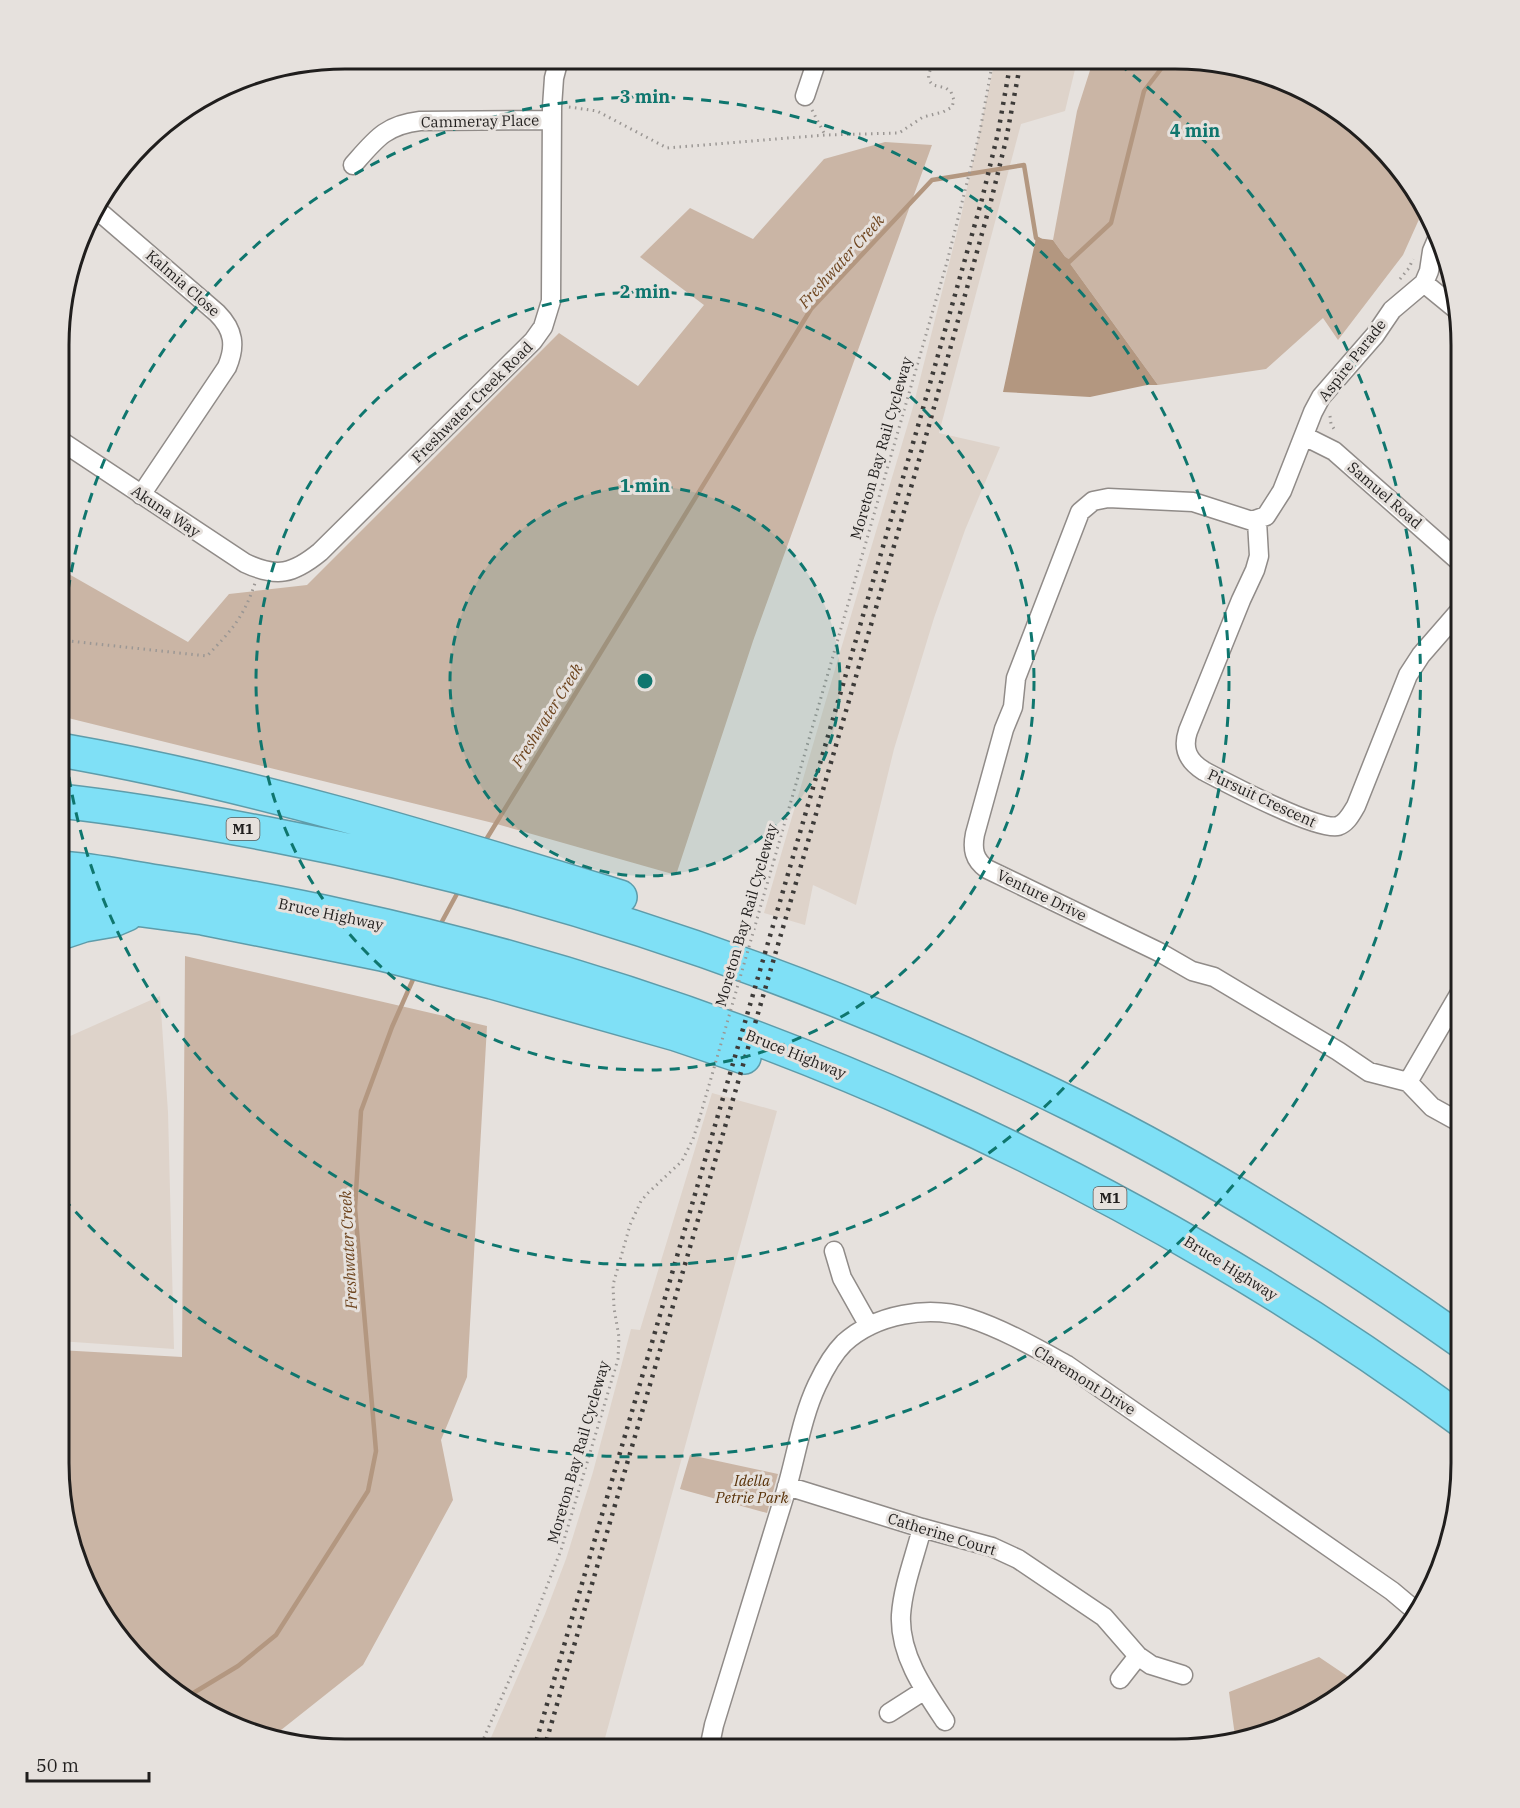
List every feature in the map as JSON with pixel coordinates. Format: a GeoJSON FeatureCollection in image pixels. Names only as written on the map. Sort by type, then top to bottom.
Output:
{"type":"FeatureCollection","features":[{"type":"Feature","properties":{"kind":"highway"},"geometry":{"type":"LineString","coordinates":[[69,752],[214,781],[296,802],[430,854],[540,885],[665,936],[796,983],[902,1026],[1080,1108],[1205,1176],[1311,1240],[1451,1334]]}},
{"type":"Feature","properties":{"kind":"highway","name":"M1"},"geometry":{"type":"LineString","coordinates":[[69,802],[214,824],[347,849],[430,854]]}},
{"type":"Feature","properties":{"kind":"highway","name":"Bruce Highway"},"geometry":{"type":"LineString","coordinates":[[69,868],[227,893],[389,941],[499,969],[624,991],[744,1033],[884,1089],[1070,1177],[1182,1237],[1325,1327],[1451,1413]]}},
{"type":"Feature","properties":{"kind":"highway"},"geometry":{"type":"LineString","coordinates":[[69,899],[270,930],[389,941]]}},
{"type":"Feature","properties":{"kind":"highway"},"geometry":{"type":"LineString","coordinates":[[69,930],[113,920],[141,909]]}},
{"type":"Feature","properties":{"kind":"street","name":"Freshwater Creek Road"},"geometry":{"type":"LineString","coordinates":[[267,571],[290,571],[305,564],[320,552],[533,341],[543,327],[551,301],[552,113],[556,69]]}},
{"type":"Feature","properties":{"kind":"street"},"geometry":{"type":"LineString","coordinates":[[805,96],[814,69]]}},
{"type":"Feature","properties":{"kind":"street","name":"Cammeray Place"},"geometry":{"type":"LineString","coordinates":[[353,165],[373,141],[402,123],[552,113]]}},
{"type":"Feature","properties":{"kind":"street","name":"Kalmia Close"},"geometry":{"type":"LineString","coordinates":[[102,214],[225,320],[234,344],[227,367],[141,495]]}},
{"type":"Feature","properties":{"kind":"street"},"geometry":{"type":"LineString","coordinates":[[1433,249],[1424,283],[1448,303]]}},
{"type":"Feature","properties":{"kind":"street","name":"Aspire Parade"},"geometry":{"type":"LineString","coordinates":[[1257,520],[1266,516],[1278,500],[1313,412],[1325,392],[1376,335],[1392,310],[1424,283]]}},
{"type":"Feature","properties":{"kind":"street","name":"Samuel Road"},"geometry":{"type":"LineString","coordinates":[[1304,436],[1334,451],[1451,554]]}},
{"type":"Feature","properties":{"kind":"street","name":"Akuna Way"},"geometry":{"type":"LineString","coordinates":[[69,446],[245,563],[267,571]]}},
{"type":"Feature","properties":{"kind":"street","name":"Venture Drive"},"geometry":{"type":"LineString","coordinates":[[1257,520],[1246,520],[1202,504],[1185,501],[1108,498],[1093,501],[1084,507],[1077,517],[1016,678],[1013,707],[1004,729],[975,834],[973,850],[977,859],[987,869],[1159,952],[1192,971],[1214,977],[1369,1072],[1408,1082]]}},
{"type":"Feature","properties":{"kind":"street","name":"Pursuit Crescent"},"geometry":{"type":"LineString","coordinates":[[1257,520],[1258,564],[1240,600],[1186,738],[1186,753],[1192,763],[1204,771],[1307,820],[1332,827],[1338,826],[1347,820],[1356,806],[1411,669],[1451,620]]}},
{"type":"Feature","properties":{"kind":"street"},"geometry":{"type":"LineString","coordinates":[[1451,1008],[1408,1082],[1436,1111],[1451,1118]]}},
{"type":"Feature","properties":{"kind":"street"},"geometry":{"type":"LineString","coordinates":[[834,1251],[842,1278],[869,1326]]}},
{"type":"Feature","properties":{"kind":"street","name":"Claremont Drive"},"geometry":{"type":"LineString","coordinates":[[711,1739],[787,1486],[806,1414],[817,1385],[829,1363],[844,1343],[869,1326],[905,1314],[947,1313],[969,1318],[1026,1343],[1067,1365],[1411,1606]]}},
{"type":"Feature","properties":{"kind":"street","name":"Catherine Court"},"geometry":{"type":"LineString","coordinates":[[787,1486],[922,1528],[992,1546],[1018,1560],[1104,1617],[1137,1656],[1151,1665],[1183,1675]]}},
{"type":"Feature","properties":{"kind":"street"},"geometry":{"type":"LineString","coordinates":[[922,1528],[904,1598],[901,1616],[903,1635],[912,1665],[945,1721]]}},
{"type":"Feature","properties":{"kind":"street"},"geometry":{"type":"LineString","coordinates":[[1120,1679],[1137,1656]]}},
{"type":"Feature","properties":{"kind":"street"},"geometry":{"type":"LineString","coordinates":[[890,1713],[925,1690]]}},
{"type":"Feature","properties":{"kind":"path"},"geometry":{"type":"LineString","coordinates":[[552,113],[575,107],[597,111],[667,148],[825,135],[899,133],[923,117],[949,110],[954,100],[951,92],[946,88],[933,86],[928,78],[930,69]]}},
{"type":"Feature","properties":{"kind":"path","name":"Moreton Bay Rail Cycleway"},"geometry":{"type":"LineString","coordinates":[[483,1739],[519,1658],[561,1550],[618,1359],[620,1337],[614,1308],[613,1286],[630,1225],[641,1202],[682,1161],[693,1139],[907,407],[964,198],[992,69]]}},
{"type":"Feature","properties":{"kind":"path"},"geometry":{"type":"LineString","coordinates":[[805,96],[825,135]]}},
{"type":"Feature","properties":{"kind":"path"},"geometry":{"type":"LineString","coordinates":[[69,641],[207,656],[234,628],[267,571]]}},
{"type":"Feature","properties":{"kind":"shaded area"},"geometry":{"type":"Polygon","coordinates":[[[993,69],[1075,69],[1065,111],[1021,124],[939,433],[1000,447],[965,530],[934,618],[894,749],[856,905],[813,885],[805,925],[764,913],[913,407],[961,216],[993,69]]]}},
{"type":"Feature","properties":{"kind":"shaded area"},"geometry":{"type":"Polygon","coordinates":[[[1036,238],[1053,240],[1158,385],[1147,385],[1090,397],[1003,392],[1036,238]]]}},
{"type":"Feature","properties":{"kind":"shaded area"},"geometry":{"type":"Polygon","coordinates":[[[160,996],[168,1112],[174,1349],[69,1342],[69,1037],[160,996]]]}},
{"type":"Feature","properties":{"kind":"shaded area"},"geometry":{"type":"Polygon","coordinates":[[[712,1093],[777,1111],[605,1739],[490,1739],[545,1614],[566,1559],[593,1472],[631,1329],[640,1330],[712,1093]]]}},
{"type":"Feature","properties":{"kind":"green space"},"geometry":{"type":"Polygon","coordinates":[[[1090,69],[1211,71],[1246,78],[1297,98],[1343,126],[1370,150],[1394,177],[1420,218],[1403,255],[1338,340],[1323,318],[1266,369],[1158,385],[1053,240],[1077,111],[1090,69]]]}},
{"type":"Feature","properties":{"kind":"green space"},"geometry":{"type":"Polygon","coordinates":[[[885,142],[932,145],[753,641],[676,875],[493,823],[69,718],[69,574],[188,642],[229,594],[307,585],[559,333],[638,386],[704,305],[640,257],[690,208],[753,239],[824,159],[885,142]]]}},
{"type":"Feature","properties":{"kind":"green space"},"geometry":{"type":"Polygon","coordinates":[[[185,956],[487,1026],[467,1377],[441,1440],[453,1500],[363,1665],[279,1731],[240,1718],[207,1702],[177,1682],[150,1658],[126,1631],[106,1601],[90,1568],[78,1534],[71,1499],[69,1463],[69,1351],[182,1357],[185,956]]]}},
{"type":"Feature","properties":{"kind":"green space","name":"Idella Petrie Park"},"geometry":{"type":"Polygon","coordinates":[[[690,1455],[778,1474],[767,1513],[680,1489],[690,1455]]]}},
{"type":"Feature","properties":{"kind":"green space"},"geometry":{"type":"Polygon","coordinates":[[[1319,1657],[1349,1677],[1313,1702],[1297,1710],[1235,1733],[1229,1692],[1319,1657]]]}},
{"type":"Feature","properties":{"kind":"waterway","name":"Freshwater Creek"},"geometry":{"type":"LineString","coordinates":[[1064,259],[1069,262],[1111,223],[1144,91],[1161,69]]}},
{"type":"Feature","properties":{"kind":"waterway","name":"Freshwater Creek"},"geometry":{"type":"LineString","coordinates":[[484,843],[811,309],[932,180],[1024,165],[1036,238],[1041,241]]}},
{"type":"Feature","properties":{"kind":"waterway","name":"Freshwater Creek"},"geometry":{"type":"LineString","coordinates":[[439,927],[459,890]]}},
{"type":"Feature","properties":{"kind":"waterway","name":"Freshwater Creek"},"geometry":{"type":"LineString","coordinates":[[193,1693],[238,1666],[276,1635],[368,1491],[376,1451],[355,1208],[361,1111],[392,1027],[415,975]]}},
{"type":"Feature","properties":{"kind":"railway"},"geometry":{"type":"LineString","coordinates":[[537,1739],[918,426],[982,199],[998,133],[1009,69]]}},
{"type":"Feature","properties":{"kind":"railway"},"geometry":{"type":"LineString","coordinates":[[547,1739],[928,429],[991,201],[1006,140],[1019,69]]}}]}
